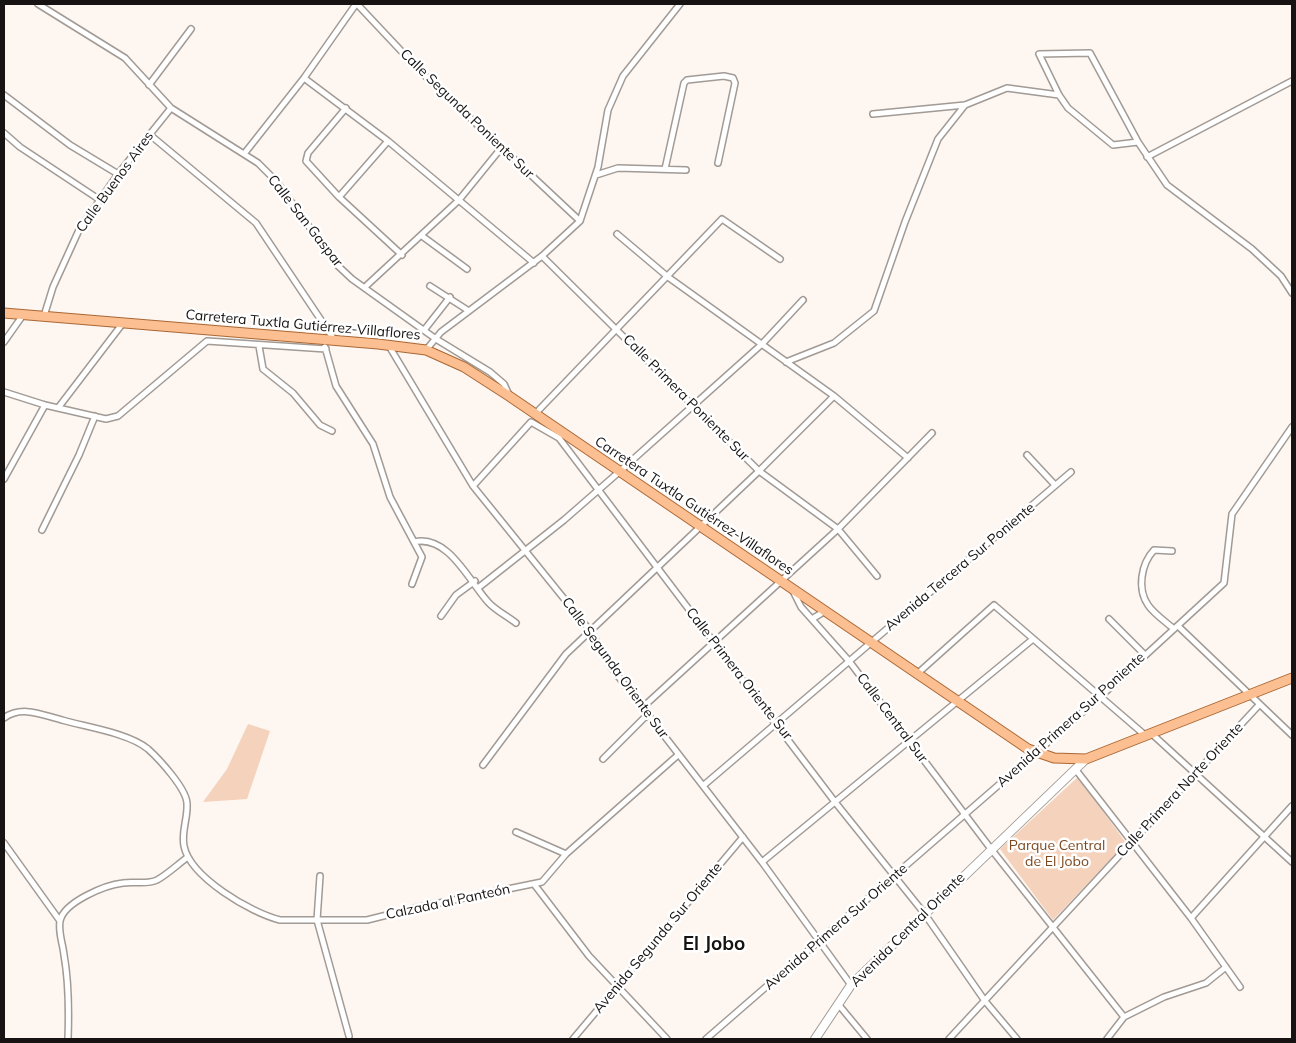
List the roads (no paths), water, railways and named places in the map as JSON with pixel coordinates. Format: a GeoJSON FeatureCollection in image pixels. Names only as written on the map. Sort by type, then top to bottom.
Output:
{"type":"FeatureCollection","features":[{"type":"Feature","properties":{"kind":"main road","name":"Carretera Tuxtla Gutiérrez-Villaflores"},"geometry":{"type":"LineString","coordinates":[[4,313],[196,329],[325,344],[335,341],[426,350],[464,367],[510,396],[533,418],[700,526],[958,702],[1036,752],[1054,758],[1086,759],[1292,678]]}},
{"type":"Feature","properties":{"kind":"street","name":"Calle San Gaspar"},"geometry":{"type":"LineString","coordinates":[[38,4],[125,58],[171,108],[258,163],[277,182],[336,264],[436,338],[490,372],[504,384],[510,396]]}},
{"type":"Feature","properties":{"kind":"street"},"geometry":{"type":"LineString","coordinates":[[244,154],[304,78],[357,4]]}},
{"type":"Feature","properties":{"kind":"street","name":"Calle Segunda Poniente Sur"},"geometry":{"type":"LineString","coordinates":[[357,4],[420,71],[580,221]]}},
{"type":"Feature","properties":{"kind":"street"},"geometry":{"type":"LineString","coordinates":[[426,350],[436,338],[469,311],[567,236],[580,221],[596,175],[608,110],[623,76],[680,4]]}},
{"type":"Feature","properties":{"kind":"street"},"geometry":{"type":"LineString","coordinates":[[149,85],[192,29]]}},
{"type":"Feature","properties":{"kind":"street"},"geometry":{"type":"LineString","coordinates":[[1138,142],[1113,146],[1068,108],[1059,96],[1039,54],[1090,53],[1138,142],[1167,185],[1252,250],[1281,276],[1292,293]]}},
{"type":"Feature","properties":{"kind":"street"},"geometry":{"type":"LineString","coordinates":[[665,169],[684,83],[687,80],[724,76],[733,78],[735,83],[718,163]]}},
{"type":"Feature","properties":{"kind":"street"},"geometry":{"type":"LineString","coordinates":[[304,78],[346,108],[534,263]]}},
{"type":"Feature","properties":{"kind":"street"},"geometry":{"type":"LineString","coordinates":[[1147,157],[1292,81]]}},
{"type":"Feature","properties":{"kind":"street"},"geometry":{"type":"LineString","coordinates":[[873,114],[965,105],[1007,88],[1059,96]]}},
{"type":"Feature","properties":{"kind":"street"},"geometry":{"type":"LineString","coordinates":[[4,95],[70,144],[118,174]]}},
{"type":"Feature","properties":{"kind":"street"},"geometry":{"type":"LineString","coordinates":[[786,362],[834,343],[874,310],[905,222],[938,139],[965,105]]}},
{"type":"Feature","properties":{"kind":"street","name":"Calle Buenos Aires"},"geometry":{"type":"LineString","coordinates":[[44,316],[54,287],[79,230],[118,174],[171,108]]}},
{"type":"Feature","properties":{"kind":"street"},"geometry":{"type":"LineString","coordinates":[[346,108],[308,153],[306,161],[339,197],[402,255]]}},
{"type":"Feature","properties":{"kind":"street"},"geometry":{"type":"LineString","coordinates":[[4,133],[20,147],[100,200]]}},
{"type":"Feature","properties":{"kind":"street"},"geometry":{"type":"LineString","coordinates":[[149,134],[256,223],[335,341]]}},
{"type":"Feature","properties":{"kind":"street"},"geometry":{"type":"LineString","coordinates":[[339,197],[388,142]]}},
{"type":"Feature","properties":{"kind":"street"},"geometry":{"type":"LineString","coordinates":[[365,287],[402,255],[459,200],[502,147]]}},
{"type":"Feature","properties":{"kind":"street"},"geometry":{"type":"LineString","coordinates":[[596,175],[618,168],[686,170]]}},
{"type":"Feature","properties":{"kind":"street"},"geometry":{"type":"LineString","coordinates":[[473,486],[616,329],[668,278],[722,220],[780,259]]}},
{"type":"Feature","properties":{"kind":"street"},"geometry":{"type":"LineString","coordinates":[[618,234],[668,278],[834,396],[908,458]]}},
{"type":"Feature","properties":{"kind":"street"},"geometry":{"type":"LineString","coordinates":[[422,236],[467,269]]}},
{"type":"Feature","properties":{"kind":"street","name":"Calle Primera Poniente Sur"},"geometry":{"type":"LineString","coordinates":[[542,256],[759,471],[838,529],[878,576]]}},
{"type":"Feature","properties":{"kind":"street"},"geometry":{"type":"LineString","coordinates":[[430,286],[450,297],[469,311]]}},
{"type":"Feature","properties":{"kind":"street"},"geometry":{"type":"LineString","coordinates":[[425,329],[450,297]]}},
{"type":"Feature","properties":{"kind":"street"},"geometry":{"type":"LineString","coordinates":[[478,588],[619,472],[762,344],[803,300]]}},
{"type":"Feature","properties":{"kind":"street"},"geometry":{"type":"LineString","coordinates":[[4,342],[23,315]]}},
{"type":"Feature","properties":{"kind":"street"},"geometry":{"type":"LineString","coordinates":[[58,408],[123,323]]}},
{"type":"Feature","properties":{"kind":"street"},"geometry":{"type":"LineString","coordinates":[[196,329],[207,341],[259,346],[325,344],[336,386],[373,444],[390,497],[422,557],[412,584]]}},
{"type":"Feature","properties":{"kind":"street"},"geometry":{"type":"LineString","coordinates":[[4,392],[58,408],[106,419],[126,412],[207,341]]}},
{"type":"Feature","properties":{"kind":"street","name":"Calle Segunda Oriente Sur"},"geometry":{"type":"LineString","coordinates":[[389,345],[473,486],[591,632],[607,660],[678,755],[704,785],[762,862],[851,985]]}},
{"type":"Feature","properties":{"kind":"street"},"geometry":{"type":"LineString","coordinates":[[259,346],[263,369],[293,393],[320,425],[332,431]]}},
{"type":"Feature","properties":{"kind":"street"},"geometry":{"type":"LineString","coordinates":[[484,765],[566,654],[759,471],[834,396]]}},
{"type":"Feature","properties":{"kind":"street"},"geometry":{"type":"LineString","coordinates":[[4,479],[45,404]]}},
{"type":"Feature","properties":{"kind":"street"},"geometry":{"type":"LineString","coordinates":[[42,530],[80,454],[95,416]]}},
{"type":"Feature","properties":{"kind":"street","name":"Avenida Primera Sur Poniente"},"geometry":{"type":"LineString","coordinates":[[965,814],[1100,697],[1224,583],[1232,514],[1292,427]]}},
{"type":"Feature","properties":{"kind":"street"},"geometry":{"type":"LineString","coordinates":[[643,707],[838,529],[932,433]]}},
{"type":"Feature","properties":{"kind":"street","name":"Calle Primera Oriente Sur"},"geometry":{"type":"LineString","coordinates":[[560,435],[657,567],[777,722],[835,802],[924,913],[985,1001],[1017,1039]]}},
{"type":"Feature","properties":{"kind":"street"},"geometry":{"type":"LineString","coordinates":[[1027,455],[1055,485]]}},
{"type":"Feature","properties":{"kind":"street","name":"Avenida Tercera Sur Poniente"},"geometry":{"type":"LineString","coordinates":[[704,785],[1070,472]]}},
{"type":"Feature","properties":{"kind":"street"},"geometry":{"type":"LineString","coordinates":[[414,542],[430,541],[439,546],[475,581],[489,603],[516,622]]}},
{"type":"Feature","properties":{"kind":"street"},"geometry":{"type":"LineString","coordinates":[[1172,551],[1154,550],[1148,557],[1142,580],[1148,606],[1176,627],[1251,693],[1259,705],[1292,734]]}},
{"type":"Feature","properties":{"kind":"street"},"geometry":{"type":"LineString","coordinates":[[442,616],[456,595],[475,581]]}},
{"type":"Feature","properties":{"kind":"street","name":"Calle Central Sur"},"geometry":{"type":"LineString","coordinates":[[792,589],[801,607],[849,661],[991,849],[1124,1017]]}},
{"type":"Feature","properties":{"kind":"street"},"geometry":{"type":"LineString","coordinates":[[917,674],[994,605],[1100,697],[1195,773],[1292,862]]}},
{"type":"Feature","properties":{"kind":"street"},"geometry":{"type":"LineString","coordinates":[[812,619],[824,611]]}},
{"type":"Feature","properties":{"kind":"street"},"geometry":{"type":"LineString","coordinates":[[1109,619],[1146,655]]}},
{"type":"Feature","properties":{"kind":"street"},"geometry":{"type":"LineString","coordinates":[[762,862],[1033,639]]}},
{"type":"Feature","properties":{"kind":"street","name":"Calle Primera Norte Oriente"},"geometry":{"type":"LineString","coordinates":[[949,1039],[1259,705]]}},
{"type":"Feature","properties":{"kind":"street"},"geometry":{"type":"LineString","coordinates":[[4,718],[21,712],[41,714],[119,736],[148,749],[175,779],[188,803],[184,845],[188,857],[156,881],[122,883],[85,897],[72,904],[63,914],[60,921],[69,1004],[68,1039]]}},
{"type":"Feature","properties":{"kind":"street"},"geometry":{"type":"LineString","coordinates":[[603,759],[648,714]]}},
{"type":"Feature","properties":{"kind":"street","name":"Calzada al Panteón"},"geometry":{"type":"LineString","coordinates":[[188,857],[223,892],[270,918],[280,920],[367,920],[415,908],[542,882],[566,854],[678,755]]}},
{"type":"Feature","properties":{"kind":"street","name":"Avenida Central Oriente"},"geometry":{"type":"LineString","coordinates":[[815,1039],[851,985],[1086,759]]}},
{"type":"Feature","properties":{"kind":"street"},"geometry":{"type":"LineString","coordinates":[[1076,770],[1191,918],[1240,987]]}},
{"type":"Feature","properties":{"kind":"street"},"geometry":{"type":"LineString","coordinates":[[1191,918],[1292,806]]}},
{"type":"Feature","properties":{"kind":"street","name":"Avenida Primera Sur Oriente"},"geometry":{"type":"LineString","coordinates":[[706,1039],[965,814]]}},
{"type":"Feature","properties":{"kind":"street"},"geometry":{"type":"LineString","coordinates":[[516,832],[566,854]]}},
{"type":"Feature","properties":{"kind":"street","name":"Avenida Segunda Sur Oriente"},"geometry":{"type":"LineString","coordinates":[[573,1039],[743,837]]}},
{"type":"Feature","properties":{"kind":"street"},"geometry":{"type":"LineString","coordinates":[[4,843],[60,921]]}},
{"type":"Feature","properties":{"kind":"street"},"geometry":{"type":"LineString","coordinates":[[320,876],[317,920],[349,1036]]}},
{"type":"Feature","properties":{"kind":"street"},"geometry":{"type":"LineString","coordinates":[[534,884],[589,956],[667,1039]]}},
{"type":"Feature","properties":{"kind":"street"},"geometry":{"type":"LineString","coordinates":[[1107,1039],[1124,1017],[1164,998],[1206,982],[1226,968]]}},
{"type":"Feature","properties":{"kind":"street"},"geometry":{"type":"LineString","coordinates":[[838,1004],[867,1039]]}},
{"type":"Feature","properties":{"kind":"district","name":"El Jobo"},"geometry":{"type":"Point","coordinates":[714,944]}},
{"type":"Feature","properties":{"kind":"park label","name":"Parque Central de El Jobo"},"geometry":{"type":"Point","coordinates":[1057,854]}}]}
